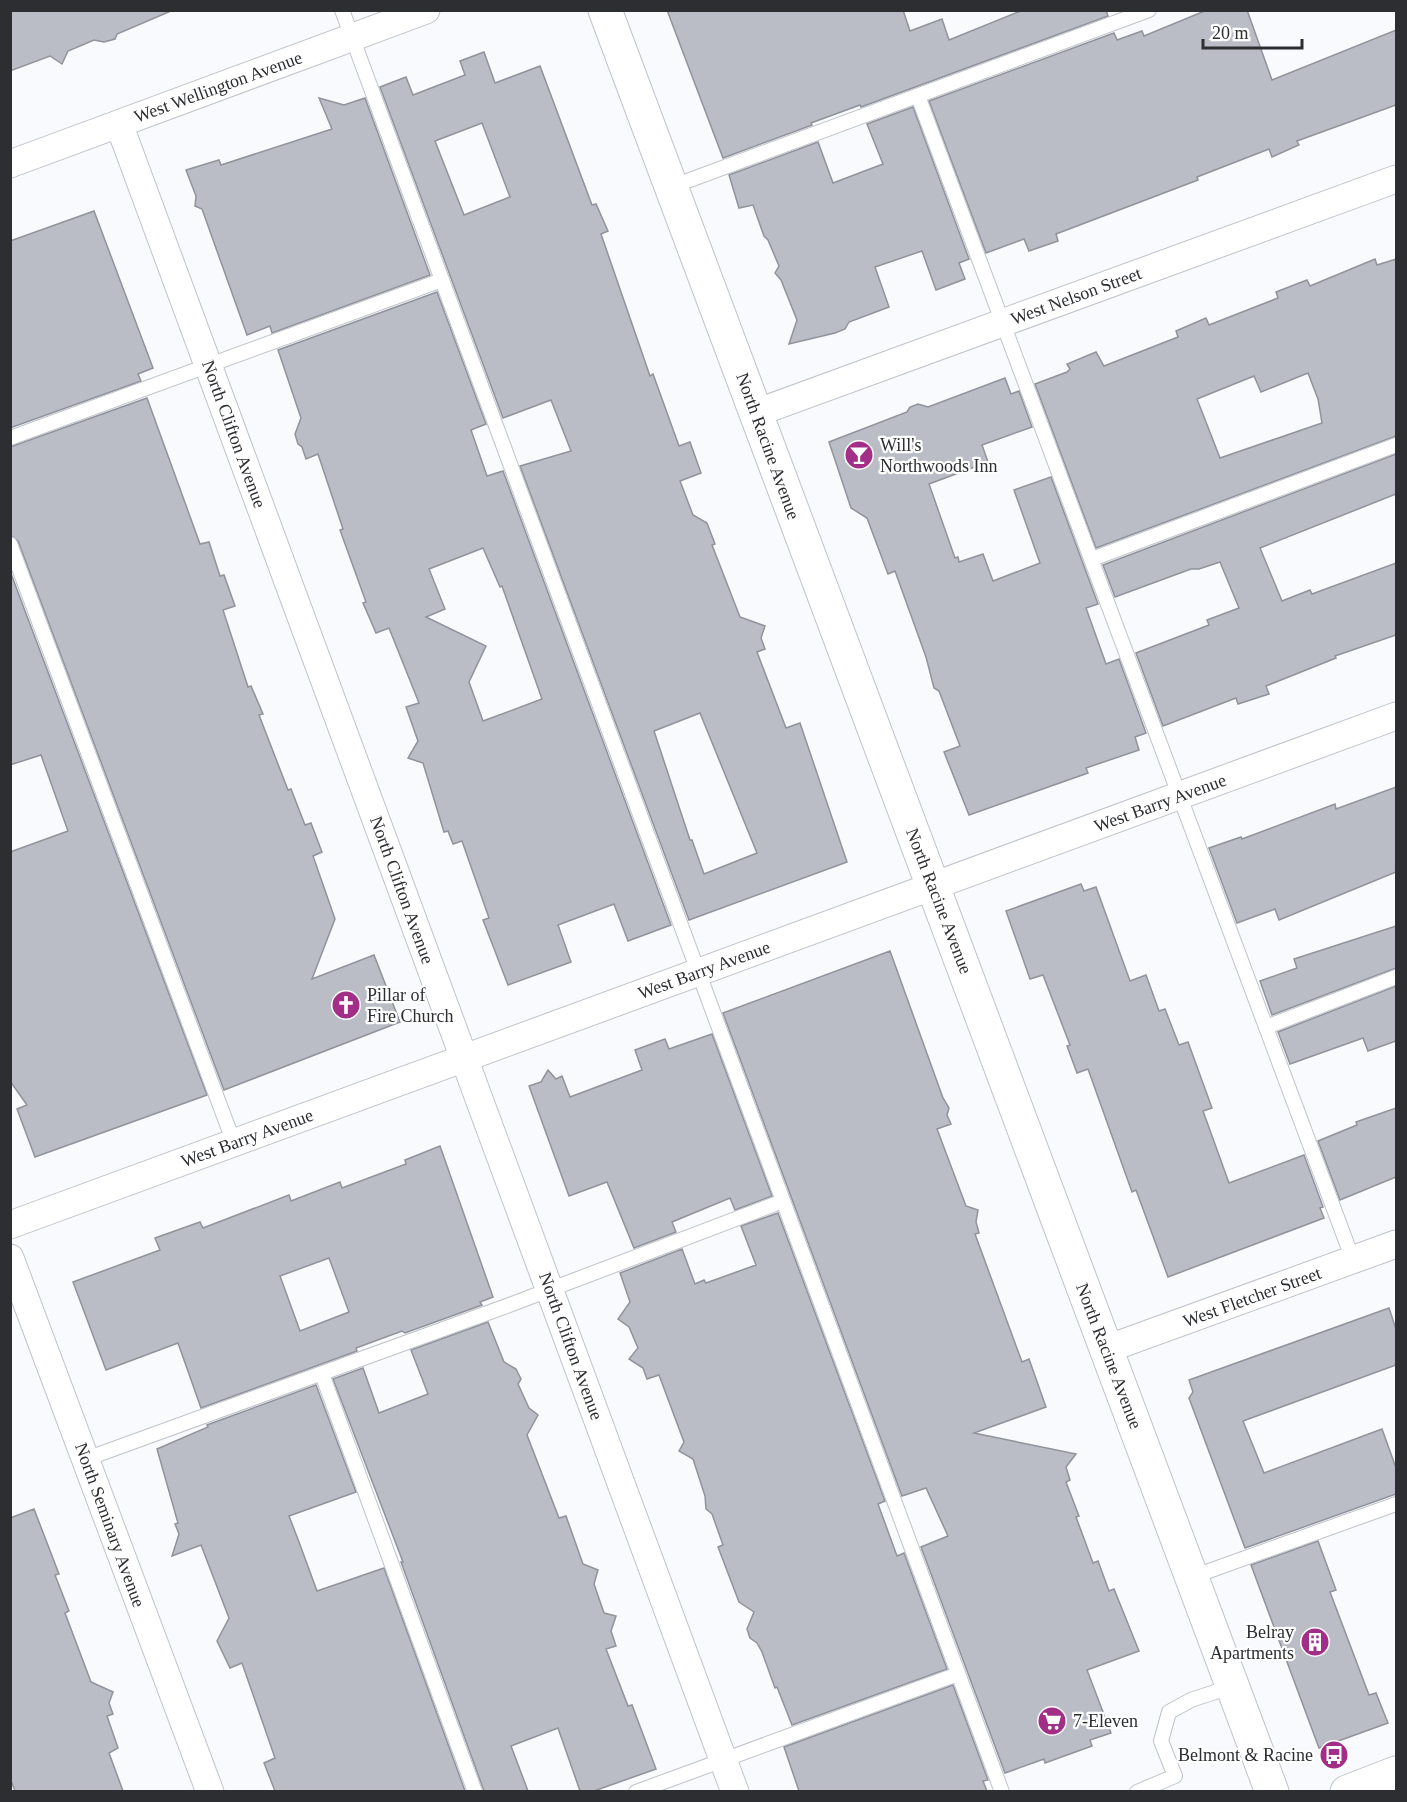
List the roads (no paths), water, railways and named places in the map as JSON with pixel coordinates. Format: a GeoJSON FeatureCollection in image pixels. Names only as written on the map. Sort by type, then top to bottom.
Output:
{"type":"FeatureCollection","features":[{"type":"Feature","properties":{"kind":"street","name":"West Wellington Avenue"},"geometry":{"type":"LineString","coordinates":[[10,164],[426,10]]}},
{"type":"Feature","properties":{"kind":"street","name":"North Racine Avenue"},"geometry":{"type":"LineString","coordinates":[[605,10],[1272,1791]]}},
{"type":"Feature","properties":{"kind":"street","name":"North Clifton Avenue"},"geometry":{"type":"LineString","coordinates":[[119,123],[735,1791]]}},
{"type":"Feature","properties":{"kind":"street","name":"West Nelson Street"},"geometry":{"type":"LineString","coordinates":[[756,413],[1396,179]]}},
{"type":"Feature","properties":{"kind":"street","name":"West Barry Avenue"},"geometry":{"type":"LineString","coordinates":[[10,1225],[1396,716]]}},
{"type":"Feature","properties":{"kind":"street","name":"West Fletcher Street"},"geometry":{"type":"LineString","coordinates":[[1107,1349],[1396,1244]]}},
{"type":"Feature","properties":{"kind":"street","name":"North Seminary Avenue"},"geometry":{"type":"LineString","coordinates":[[10,1258],[210,1791]]}},
{"type":"Feature","properties":{"kind":"street"},"geometry":{"type":"LineString","coordinates":[[1347,1791],[1396,1773]]}},
{"type":"Feature","properties":{"kind":"lane"},"geometry":{"type":"LineString","coordinates":[[342,10],[1002,1791]]}},
{"type":"Feature","properties":{"kind":"lane"},"geometry":{"type":"LineString","coordinates":[[671,187],[1149,10]]}},
{"type":"Feature","properties":{"kind":"lane"},"geometry":{"type":"LineString","coordinates":[[918,96],[1353,1260]]}},
{"type":"Feature","properties":{"kind":"lane"},"geometry":{"type":"LineString","coordinates":[[10,438],[442,280]]}},
{"type":"Feature","properties":{"kind":"lane"},"geometry":{"type":"LineString","coordinates":[[1092,559],[1396,445]]}},
{"type":"Feature","properties":{"kind":"lane"},"geometry":{"type":"LineString","coordinates":[[10,544],[234,1143]]}},
{"type":"Feature","properties":{"kind":"lane"},"geometry":{"type":"LineString","coordinates":[[1266,1027],[1396,977]]}},
{"type":"Feature","properties":{"kind":"lane"},"geometry":{"type":"LineString","coordinates":[[86,1459],[322,1374],[783,1201]]}},
{"type":"Feature","properties":{"kind":"lane"},"geometry":{"type":"LineString","coordinates":[[322,1374],[475,1791]]}},
{"type":"Feature","properties":{"kind":"lane"},"geometry":{"type":"LineString","coordinates":[[1192,1577],[1396,1504]]}},
{"type":"Feature","properties":{"kind":"lane"},"geometry":{"type":"LineString","coordinates":[[636,1791],[958,1674]]}},
{"type":"Feature","properties":{"kind":"lane"},"geometry":{"type":"LineString","coordinates":[[1137,1791],[1175,1776],[1161,1741],[1168,1712],[1191,1700],[1233,1686]]}},
{"type":"Feature","properties":{"kind":"place","name":"Will's Northwoods Inn"},"geometry":{"type":"Point","coordinates":[859,455]}},
{"type":"Feature","properties":{"kind":"place","name":"Pillar of Fire Church"},"geometry":{"type":"Point","coordinates":[346,1005]}},
{"type":"Feature","properties":{"kind":"place","name":"Belray Apartments"},"geometry":{"type":"Point","coordinates":[1315,1642]}},
{"type":"Feature","properties":{"kind":"place","name":"7-Eleven"},"geometry":{"type":"Point","coordinates":[1052,1721]}},
{"type":"Feature","properties":{"kind":"place","name":"Belmont & Racine"},"geometry":{"type":"Point","coordinates":[1334,1755]}}]}
